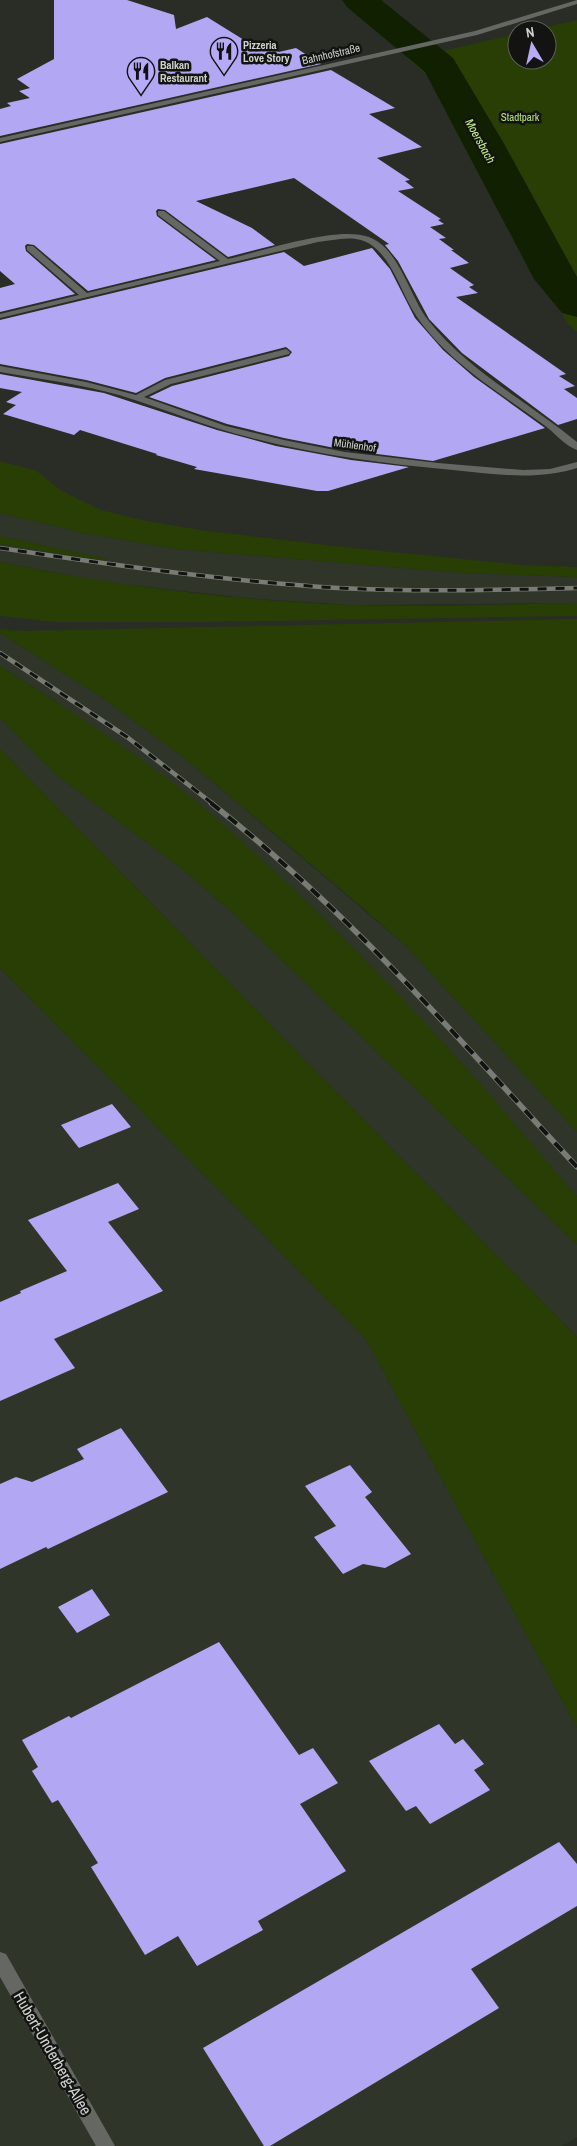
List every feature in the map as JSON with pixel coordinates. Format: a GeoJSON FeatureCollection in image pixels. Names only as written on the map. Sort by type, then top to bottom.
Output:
{"type":"FeatureCollection","features":[{"type":"Feature","properties":{"kind":"street","name":"Bahnhofstraße"},"geometry":{"type":"LineString","coordinates":[[0,140],[441,42],[477,33],[577,2]]}},
{"type":"Feature","properties":{"kind":"street"},"geometry":{"type":"LineString","coordinates":[[161,213],[227,262]]}},
{"type":"Feature","properties":{"kind":"street"},"geometry":{"type":"LineString","coordinates":[[0,316],[318,240],[348,236],[364,238],[380,248],[396,271],[419,314],[450,348],[510,398],[577,447]]}},
{"type":"Feature","properties":{"kind":"street"},"geometry":{"type":"LineString","coordinates":[[30,248],[86,296]]}},
{"type":"Feature","properties":{"kind":"street"},"geometry":{"type":"LineString","coordinates":[[136,398],[168,382],[286,352]]}},
{"type":"Feature","properties":{"kind":"street","name":"Mühlenhof"},"geometry":{"type":"LineString","coordinates":[[0,369],[98,388],[136,398],[221,428],[325,452],[412,464],[533,474],[554,472],[577,465]]}},
{"type":"Feature","properties":{"kind":"street","name":"Hubert-Underberg-Allee"},"geometry":{"type":"LineString","coordinates":[[0,1960],[106,2146]]}},
{"type":"Feature","properties":{"kind":"shaded area"},"geometry":{"type":"Polygon","coordinates":[[[0,513],[83,533],[176,549],[463,573],[577,577],[577,603],[351,605],[247,598],[105,582],[0,562],[0,544],[106,561],[107,559],[0,536],[0,513]]]}},
{"type":"Feature","properties":{"kind":"shaded area"},"geometry":{"type":"Polygon","coordinates":[[[0,633],[101,697],[183,757],[406,946],[577,1132],[577,1197],[458,1059],[366,961],[295,891],[215,818],[146,765],[54,700],[0,666],[0,633]]]}},
{"type":"Feature","properties":{"kind":"shaded area"},"geometry":{"type":"Polygon","coordinates":[[[0,718],[55,774],[181,868],[236,916],[577,1245],[577,1337],[0,749],[0,718]]]}},
{"type":"Feature","properties":{"kind":"shaded area"},"geometry":{"type":"Polygon","coordinates":[[[0,968],[365,1338],[577,1728],[577,2137],[562,2146],[0,2146],[0,968]]]}},
{"type":"Feature","properties":{"kind":"green space","name":"Stadtpark"},"geometry":{"type":"Polygon","coordinates":[[[577,20],[577,332],[569,325],[515,240],[457,117],[435,82],[408,59],[507,36],[507,70],[557,70],[557,25],[577,20]]]}},
{"type":"Feature","properties":{"kind":"green space"},"geometry":{"type":"Polygon","coordinates":[[[0,461],[37,471],[60,490],[101,510],[146,521],[207,531],[352,548],[522,565],[577,567],[577,577],[463,573],[176,549],[83,533],[0,513],[0,461]]]}},
{"type":"Feature","properties":{"kind":"green space"},"geometry":{"type":"Polygon","coordinates":[[[0,536],[108,559],[106,561],[0,544],[0,536]]]}},
{"type":"Feature","properties":{"kind":"green space"},"geometry":{"type":"Polygon","coordinates":[[[0,562],[130,585],[218,596],[378,606],[577,603],[577,616],[205,622],[57,622],[0,616],[0,562]]]}},
{"type":"Feature","properties":{"kind":"green space"},"geometry":{"type":"Polygon","coordinates":[[[577,619],[577,1132],[406,946],[364,909],[183,757],[101,697],[0,633],[0,629],[22,631],[577,619]]]}},
{"type":"Feature","properties":{"kind":"green space"},"geometry":{"type":"Polygon","coordinates":[[[0,666],[112,739],[192,798],[249,847],[341,936],[458,1059],[577,1197],[577,1245],[236,916],[181,868],[55,774],[0,718],[0,666]]]}},
{"type":"Feature","properties":{"kind":"green space"},"geometry":{"type":"Polygon","coordinates":[[[0,749],[577,1337],[577,1728],[365,1338],[0,968],[0,749]]]}},
{"type":"Feature","properties":{"kind":"building"},"geometry":{"type":"Polygon","coordinates":[[[54,0],[127,0],[174,15],[176,29],[207,17],[244,40],[279,52],[296,48],[321,64],[0,136],[0,109],[11,106],[7,103],[30,98],[19,91],[30,88],[17,79],[54,59],[54,0]]]}},
{"type":"Feature","properties":{"kind":"building"},"geometry":{"type":"Polygon","coordinates":[[[331,70],[395,108],[369,114],[422,147],[377,158],[410,180],[405,181],[414,188],[398,191],[441,219],[438,220],[444,224],[430,227],[446,238],[439,239],[469,263],[450,268],[474,285],[469,287],[478,293],[456,297],[566,374],[559,376],[575,386],[564,389],[577,398],[577,419],[558,425],[462,353],[429,319],[398,261],[385,245],[389,244],[294,178],[196,201],[252,228],[275,245],[228,257],[165,210],[158,209],[156,211],[157,216],[216,260],[88,291],[34,245],[27,244],[25,246],[26,251],[75,294],[0,312],[0,288],[15,284],[0,271],[0,144],[331,70]]]}},
{"type":"Feature","properties":{"kind":"building"},"geometry":{"type":"Polygon","coordinates":[[[372,248],[390,269],[415,318],[443,350],[474,377],[545,428],[433,461],[345,450],[284,438],[227,424],[149,397],[172,386],[289,356],[292,352],[286,347],[165,378],[136,393],[86,380],[0,364],[0,320],[284,252],[304,266],[372,248]]]}},
{"type":"Feature","properties":{"kind":"building"},"geometry":{"type":"Polygon","coordinates":[[[0,374],[104,393],[217,430],[276,446],[351,460],[409,467],[328,491],[317,491],[194,469],[197,467],[80,430],[74,435],[3,414],[16,405],[6,402],[22,392],[0,388],[0,374]]]}},
{"type":"Feature","properties":{"kind":"building"},"geometry":{"type":"Polygon","coordinates":[[[112,1104],[131,1127],[79,1148],[61,1125],[112,1104]]]}},
{"type":"Feature","properties":{"kind":"building"},"geometry":{"type":"Polygon","coordinates":[[[118,1183],[139,1209],[108,1222],[163,1291],[54,1339],[75,1368],[0,1401],[0,1302],[21,1293],[20,1291],[67,1271],[28,1220],[118,1183]]]}},
{"type":"Feature","properties":{"kind":"building"},"geometry":{"type":"Polygon","coordinates":[[[121,1428],[168,1492],[48,1549],[46,1547],[0,1569],[0,1484],[16,1477],[32,1482],[84,1459],[77,1449],[121,1428]]]}},
{"type":"Feature","properties":{"kind":"building"},"geometry":{"type":"Polygon","coordinates":[[[350,1465],[372,1492],[365,1497],[411,1554],[385,1568],[363,1564],[343,1574],[314,1537],[336,1526],[305,1486],[350,1465]]]}},
{"type":"Feature","properties":{"kind":"building"},"geometry":{"type":"Polygon","coordinates":[[[92,1589],[110,1615],[77,1633],[58,1607],[92,1589]]]}},
{"type":"Feature","properties":{"kind":"building"},"geometry":{"type":"Polygon","coordinates":[[[219,1642],[299,1755],[313,1748],[338,1783],[300,1804],[346,1871],[258,1921],[263,1930],[197,1966],[178,1936],[145,1955],[91,1867],[98,1863],[58,1800],[52,1803],[32,1771],[38,1767],[22,1740],[69,1716],[71,1718],[219,1642]]]}},
{"type":"Feature","properties":{"kind":"building"},"geometry":{"type":"Polygon","coordinates":[[[439,1724],[455,1744],[463,1739],[484,1764],[474,1770],[490,1790],[430,1824],[416,1806],[406,1811],[369,1761],[439,1724]]]}},
{"type":"Feature","properties":{"kind":"building"},"geometry":{"type":"Polygon","coordinates":[[[559,1842],[577,1864],[577,1906],[471,1969],[499,2008],[270,2146],[264,2146],[203,2048],[559,1842]]]}},
{"type":"Feature","properties":{"kind":"waterway","name":"Moersbach"},"geometry":{"type":"LineString","coordinates":[[359,0],[440,66],[556,279],[577,304]]}},
{"type":"Feature","properties":{"kind":"railway"},"geometry":{"type":"LineString","coordinates":[[0,548],[169,572],[338,588],[428,590],[577,588]]}},
{"type":"Feature","properties":{"kind":"railway"},"geometry":{"type":"LineString","coordinates":[[0,653],[127,737],[213,804]]}},
{"type":"Feature","properties":{"kind":"railway"},"geometry":{"type":"LineString","coordinates":[[211,803],[261,844],[356,932],[446,1024],[577,1167]]}},
{"type":"Feature","properties":{"kind":"place","name":"Pizzeria Love Story"},"geometry":{"type":"Point","coordinates":[224,75]}},
{"type":"Feature","properties":{"kind":"place","name":"Balkan Restaurant"},"geometry":{"type":"Point","coordinates":[141,95]}}]}
